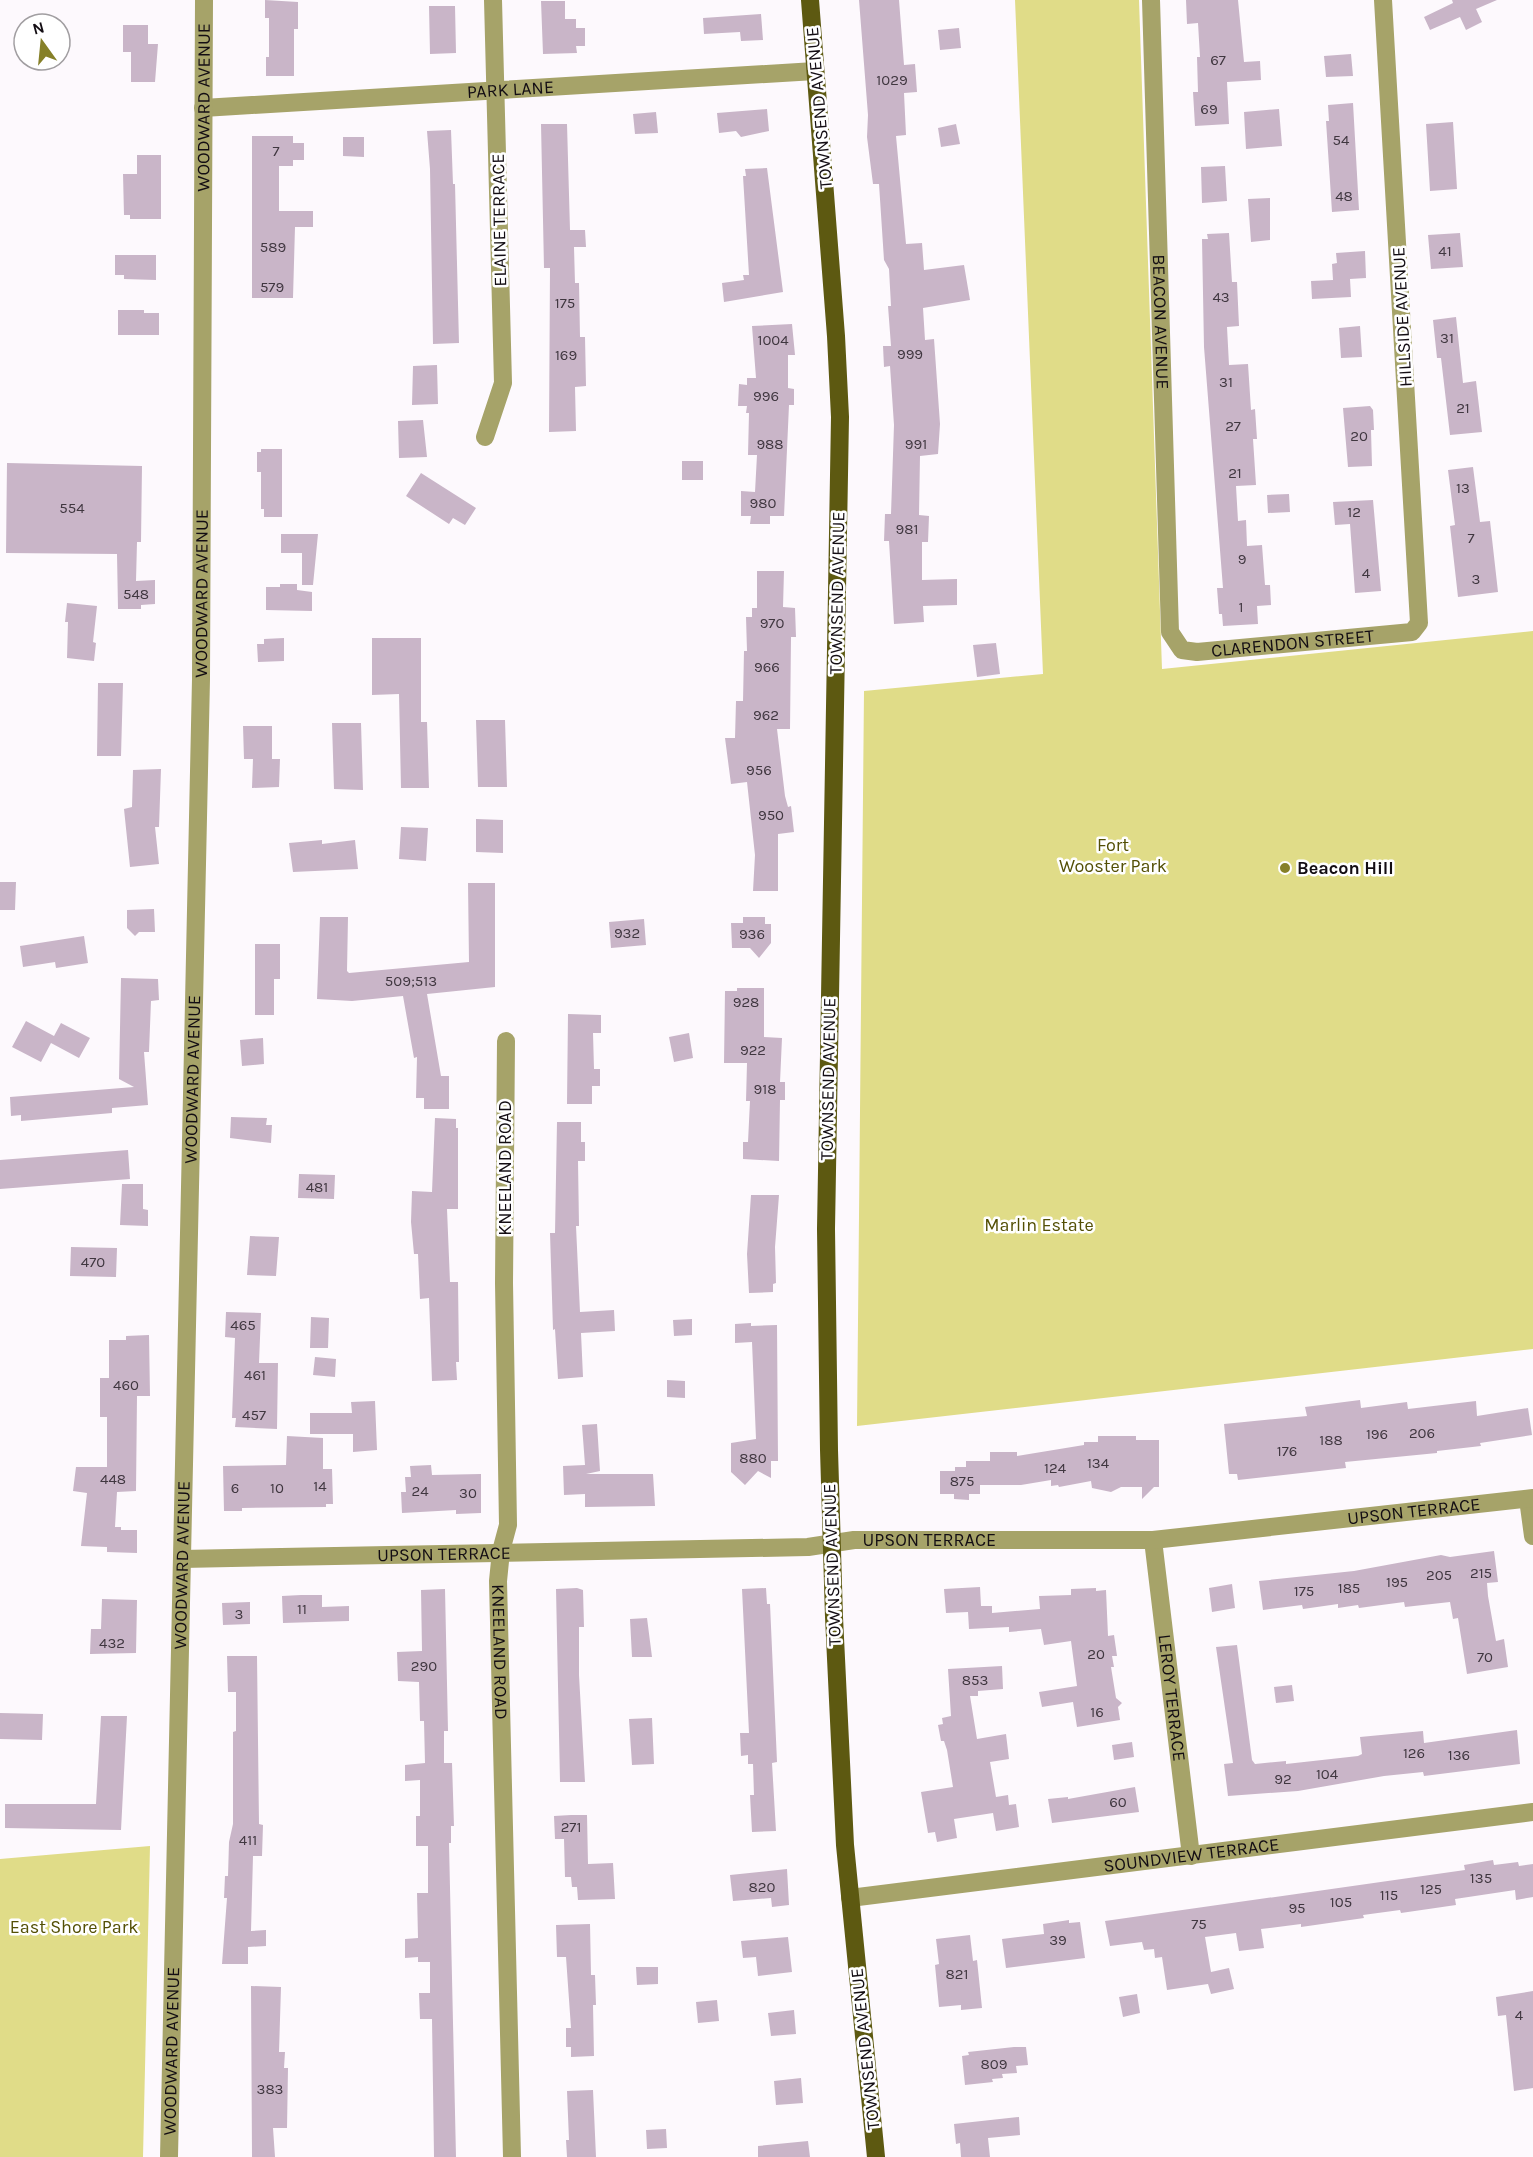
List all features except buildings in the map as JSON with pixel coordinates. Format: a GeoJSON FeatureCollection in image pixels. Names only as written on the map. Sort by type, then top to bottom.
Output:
{"type":"FeatureCollection","features":[{"type":"Feature","properties":{"kind":"main road","name":"TOWNSEND AVENUE"},"geometry":{"type":"LineString","coordinates":[[810,0],[837,336],[840,417],[826,1229],[831,1543],[841,1768],[850,1898],[876,2157]]}},
{"type":"Feature","properties":{"kind":"street","name":"WOODWARD AVENUE"},"geometry":{"type":"LineString","coordinates":[[169,2157],[201,679],[204,0]]}},
{"type":"Feature","properties":{"kind":"street","name":"ELAINE TERRACE"},"geometry":{"type":"LineString","coordinates":[[485,437],[503,383],[493,0]]}},
{"type":"Feature","properties":{"kind":"street","name":"BEACON AVENUE"},"geometry":{"type":"LineString","coordinates":[[1151,0],[1170,632],[1175,643]]}},
{"type":"Feature","properties":{"kind":"street","name":"HILLSIDE AVENUE"},"geometry":{"type":"LineString","coordinates":[[1383,0],[1420,612],[1419,623],[1412,632]]}},
{"type":"Feature","properties":{"kind":"street","name":"PARK LANE"},"geometry":{"type":"LineString","coordinates":[[203,108],[815,71]]}},
{"type":"Feature","properties":{"kind":"street","name":"CLARENDON STREET"},"geometry":{"type":"LineString","coordinates":[[1175,643],[1182,650],[1197,652],[1412,632]]}},
{"type":"Feature","properties":{"kind":"street","name":"KNEELAND ROAD"},"geometry":{"type":"LineString","coordinates":[[506,1041],[504,1283],[508,1525],[501,1551],[498,1581],[512,2157]]}},
{"type":"Feature","properties":{"kind":"street","name":"UPSON TERRACE"},"geometry":{"type":"LineString","coordinates":[[182,1559],[501,1551],[808,1547],[854,1540],[1153,1540],[1531,1498]]}},
{"type":"Feature","properties":{"kind":"street"},"geometry":{"type":"LineString","coordinates":[[1531,1498],[1533,1536]]}},
{"type":"Feature","properties":{"kind":"street","name":"LEROY TERRACE"},"geometry":{"type":"LineString","coordinates":[[1153,1540],[1191,1856]]}},
{"type":"Feature","properties":{"kind":"street","name":"SOUNDVIEW TERRACE"},"geometry":{"type":"LineString","coordinates":[[850,1898],[1533,1812]]}},
{"type":"Feature","properties":{"kind":"green space"},"geometry":{"type":"Polygon","coordinates":[[[1015,0],[1139,0],[1162,669],[1533,631],[1533,1349],[857,1426],[864,691],[1043,674],[1015,0]]]}},
{"type":"Feature","properties":{"kind":"green space","name":"East Shore Park"},"geometry":{"type":"Polygon","coordinates":[[[150,1846],[143,2157],[0,2157],[0,1859],[150,1846]]]}},
{"type":"Feature","properties":{"kind":"place","name":"Beacon Hill"},"geometry":{"type":"Point","coordinates":[1285,868]}},
{"type":"Feature","properties":{"kind":"park label","name":"Fort Wooster Park"},"geometry":{"type":"Point","coordinates":[1113,855]}},
{"type":"Feature","properties":{"kind":"park label","name":"Marlin Estate"},"geometry":{"type":"Point","coordinates":[1039,1225]}}]}
